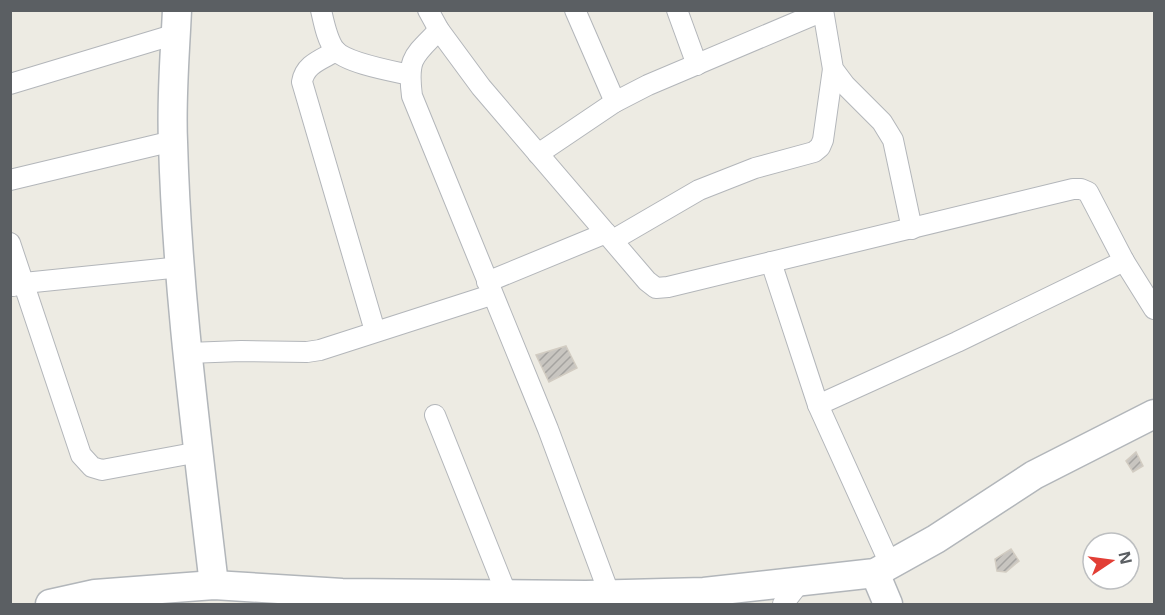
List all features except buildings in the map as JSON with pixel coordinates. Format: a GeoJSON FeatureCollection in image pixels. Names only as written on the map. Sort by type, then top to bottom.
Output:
{"type":"FeatureCollection","features":[{"type":"Feature","properties":{"kind":"main road"},"geometry":{"type":"LineString","coordinates":[[176,22],[173,141],[181,267],[188,353],[214,585]]}},
{"type":"Feature","properties":{"kind":"main road"},"geometry":{"type":"LineString","coordinates":[[50,604],[95,594],[214,585],[250,596],[342,593],[411,599],[507,595],[594,598],[704,592],[883,569],[936,539],[1034,475],[1155,414]]}},
{"type":"Feature","properties":{"kind":"main road"},"geometry":{"type":"LineString","coordinates":[[883,569],[888,604]]}},
{"type":"Feature","properties":{"kind":"street"},"geometry":{"type":"LineString","coordinates":[[321,10],[329,40],[336,51],[352,59],[410,75]]}},
{"type":"Feature","properties":{"kind":"street"},"geometry":{"type":"LineString","coordinates":[[428,10],[439,30],[481,87],[647,281],[656,288],[1073,189],[1081,189],[1088,192],[1124,261],[1155,309]]}},
{"type":"Feature","properties":{"kind":"street"},"geometry":{"type":"LineString","coordinates":[[575,10],[615,102]]}},
{"type":"Feature","properties":{"kind":"street"},"geometry":{"type":"LineString","coordinates":[[677,10],[697,64]]}},
{"type":"Feature","properties":{"kind":"street"},"geometry":{"type":"LineString","coordinates":[[188,353],[320,350],[489,288],[609,237],[699,190],[755,168],[814,152],[823,140],[833,69],[823,11],[648,85],[615,102],[538,154]]}},
{"type":"Feature","properties":{"kind":"street"},"geometry":{"type":"LineString","coordinates":[[10,84],[176,22]]}},
{"type":"Feature","properties":{"kind":"street"},"geometry":{"type":"LineString","coordinates":[[439,30],[414,56],[410,75],[412,96],[548,429],[594,598]]}},
{"type":"Feature","properties":{"kind":"street"},"geometry":{"type":"LineString","coordinates":[[336,51],[303,72],[302,82],[375,331]]}},
{"type":"Feature","properties":{"kind":"street"},"geometry":{"type":"LineString","coordinates":[[833,69],[845,85],[882,122],[892,140],[912,229]]}},
{"type":"Feature","properties":{"kind":"street"},"geometry":{"type":"LineString","coordinates":[[10,180],[173,141]]}},
{"type":"Feature","properties":{"kind":"street"},"geometry":{"type":"LineString","coordinates":[[10,243],[17,285],[81,455],[92,467],[102,470],[199,452]]}},
{"type":"Feature","properties":{"kind":"street"},"geometry":{"type":"LineString","coordinates":[[818,405],[957,342],[1124,261]]}},
{"type":"Feature","properties":{"kind":"street"},"geometry":{"type":"LineString","coordinates":[[771,262],[818,405],[883,569]]}},
{"type":"Feature","properties":{"kind":"street"},"geometry":{"type":"LineString","coordinates":[[17,285],[181,267]]}},
{"type":"Feature","properties":{"kind":"street"},"geometry":{"type":"LineString","coordinates":[[435,415],[507,595]]}},
{"type":"Feature","properties":{"kind":"street"},"geometry":{"type":"LineString","coordinates":[[783,604],[801,581]]}}]}
